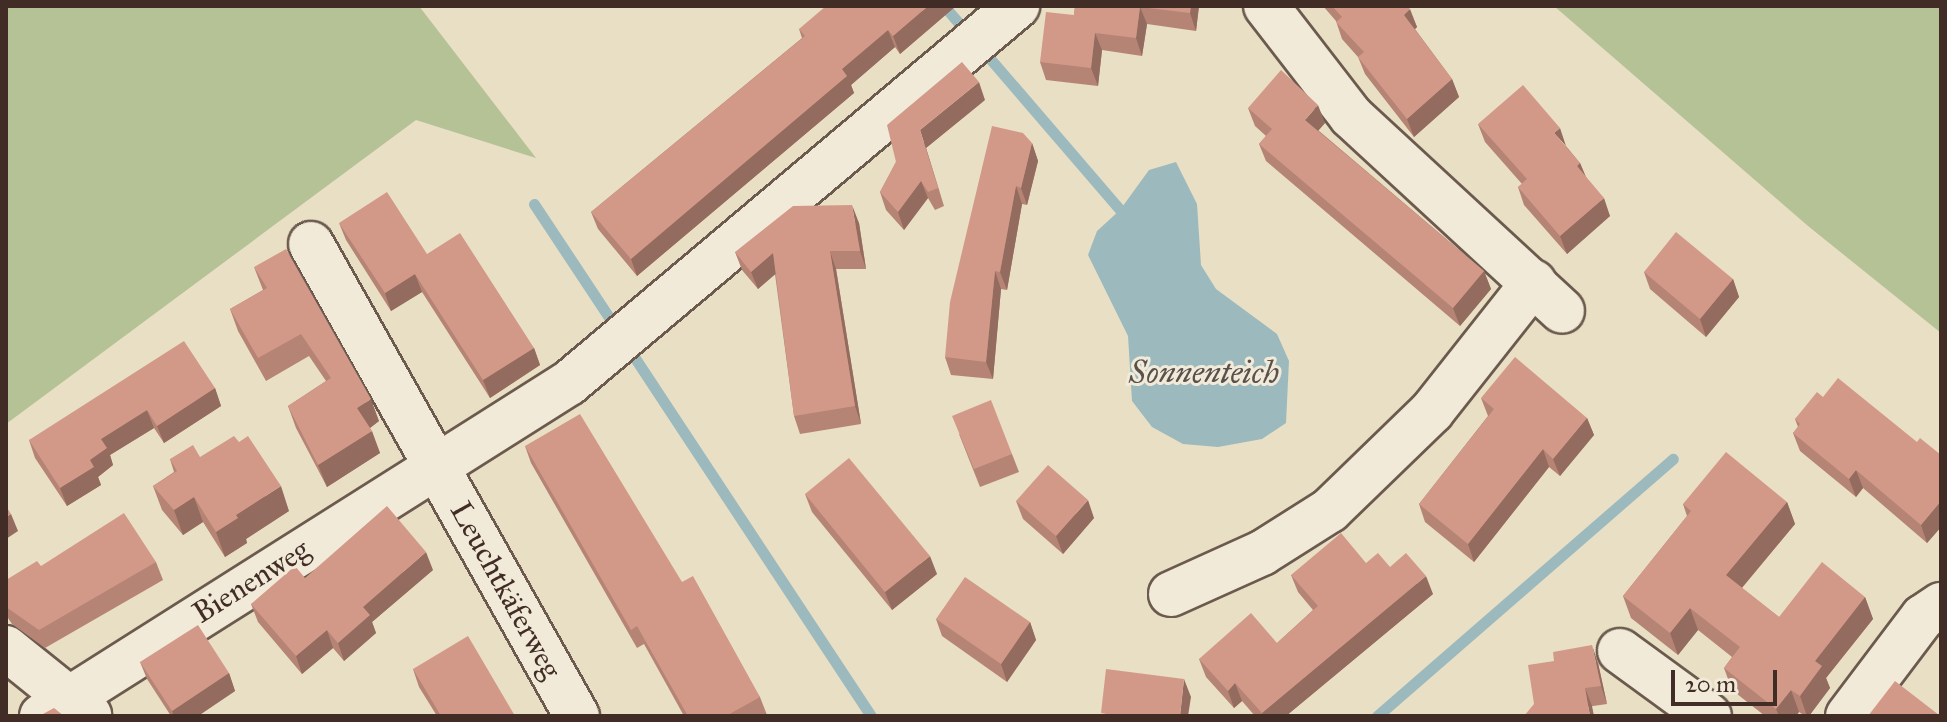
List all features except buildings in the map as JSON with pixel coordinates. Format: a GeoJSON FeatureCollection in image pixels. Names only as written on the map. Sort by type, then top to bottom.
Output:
{"type":"FeatureCollection","features":[{"type":"Feature","properties":{"kind":"street","name":"Bienenweg"},"geometry":{"type":"LineString","coordinates":[[6,648],[67,710],[435,465],[509,423],[624,341],[1017,6]]}},
{"type":"Feature","properties":{"kind":"street"},"geometry":{"type":"LineString","coordinates":[[1171,594],[1262,553],[1330,510],[1548,297],[1351,116],[1266,6]]}},
{"type":"Feature","properties":{"kind":"street"},"geometry":{"type":"LineString","coordinates":[[311,244],[435,465]]}},
{"type":"Feature","properties":{"kind":"street","name":"Leuchtkäferweg"},"geometry":{"type":"LineString","coordinates":[[435,465],[577,716]]}},
{"type":"Feature","properties":{"kind":"street"},"geometry":{"type":"LineString","coordinates":[[1848,716],[1923,617],[1941,605]]}},
{"type":"Feature","properties":{"kind":"street"},"geometry":{"type":"LineString","coordinates":[[1620,651],[1709,716]]}},
{"type":"Feature","properties":{"kind":"green space"},"geometry":{"type":"Polygon","coordinates":[[[6,6],[419,6],[536,158],[416,120],[6,424],[6,6]]]}},
{"type":"Feature","properties":{"kind":"green space"},"geometry":{"type":"Polygon","coordinates":[[[1554,6],[1941,6],[1941,333],[1808,226],[1554,6]]]}},
{"type":"Feature","properties":{"kind":"water","name":"Sonnenteich"},"geometry":{"type":"Polygon","coordinates":[[[1176,162],[1197,204],[1201,265],[1216,289],[1277,334],[1289,361],[1286,423],[1262,439],[1218,447],[1183,444],[1152,427],[1132,401],[1128,336],[1088,255],[1097,231],[1120,210],[1149,170],[1176,162]]]}},
{"type":"Feature","properties":{"kind":"waterway"},"geometry":{"type":"LineString","coordinates":[[944,6],[968,34]]}},
{"type":"Feature","properties":{"kind":"waterway"},"geometry":{"type":"LineString","coordinates":[[980,47],[1120,210]]}},
{"type":"Feature","properties":{"kind":"waterway"},"geometry":{"type":"LineString","coordinates":[[534,204],[618,331]]}},
{"type":"Feature","properties":{"kind":"waterway"},"geometry":{"type":"LineString","coordinates":[[627,346],[871,716]]}},
{"type":"Feature","properties":{"kind":"waterway"},"geometry":{"type":"LineString","coordinates":[[1377,716],[1673,459]]}}]}
